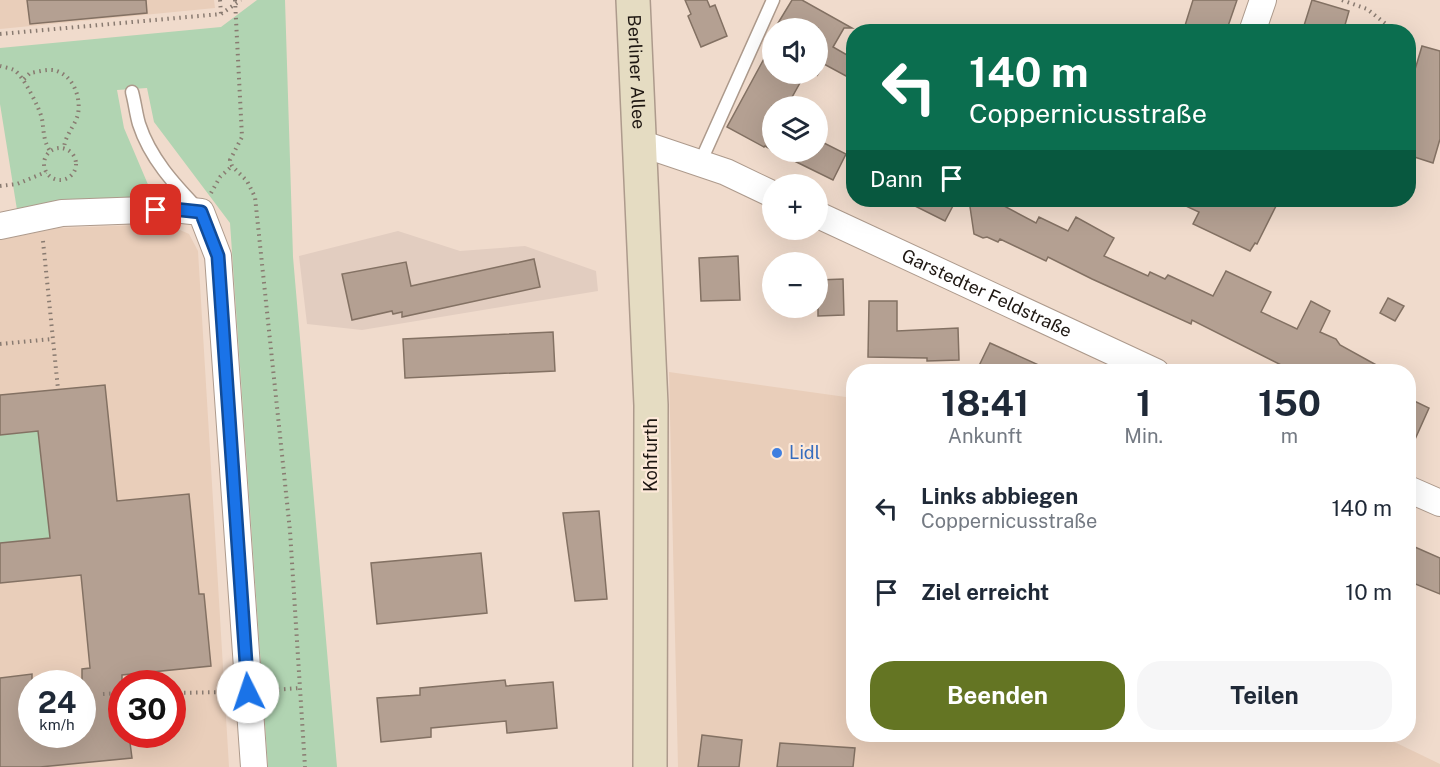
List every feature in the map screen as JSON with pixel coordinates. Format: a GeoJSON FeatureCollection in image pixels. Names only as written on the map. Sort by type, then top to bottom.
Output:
{"type":"FeatureCollection","features":[{"type":"Feature","properties":{"kind":"street","name":"Berliner Allee"},"geometry":{"type":"LineString","coordinates":[[633,0],[640,143]]}},
{"type":"Feature","properties":{"kind":"street"},"geometry":{"type":"LineString","coordinates":[[1255,24],[1263,0]]}},
{"type":"Feature","properties":{"kind":"street"},"geometry":{"type":"LineString","coordinates":[[640,143],[700,163],[762,190]]}},
{"type":"Feature","properties":{"kind":"street","name":"Kohfurth"},"geometry":{"type":"LineString","coordinates":[[640,143],[651,405],[650,767]]}},
{"type":"Feature","properties":{"kind":"street"},"geometry":{"type":"LineString","coordinates":[[0,226],[62,213],[173,209],[201,212],[218,256],[254,767]]}},
{"type":"Feature","properties":{"kind":"street","name":"Garstedter Feldstraße"},"geometry":{"type":"LineString","coordinates":[[828,220],[1139,364]]}},
{"type":"Feature","properties":{"kind":"street"},"geometry":{"type":"LineString","coordinates":[[1416,492],[1440,503]]}},
{"type":"Feature","properties":{"kind":"lane"},"geometry":{"type":"LineString","coordinates":[[700,163],[773,0]]}},
{"type":"Feature","properties":{"kind":"lane"},"geometry":{"type":"LineString","coordinates":[[132,92],[139,124],[148,145],[163,170],[201,212]]}},
{"type":"Feature","properties":{"kind":"path"},"geometry":{"type":"LineString","coordinates":[[219,0],[221,14]]}},
{"type":"Feature","properties":{"kind":"path"},"geometry":{"type":"LineString","coordinates":[[0,34],[221,14],[241,0]]}},
{"type":"Feature","properties":{"kind":"path"},"geometry":{"type":"LineString","coordinates":[[1342,0],[1367,9],[1386,24]]}},
{"type":"Feature","properties":{"kind":"path"},"geometry":{"type":"LineString","coordinates":[[235,3],[242,137],[230,160],[232,166],[247,181],[255,197],[290,531],[305,767]]}},
{"type":"Feature","properties":{"kind":"path"},"geometry":{"type":"LineString","coordinates":[[0,66],[14,70],[24,79],[38,106],[45,142],[50,151]]}},
{"type":"Feature","properties":{"kind":"path"},"geometry":{"type":"LineString","coordinates":[[24,79],[30,73],[57,70],[69,79],[77,91],[77,116],[64,140],[64,148]]}},
{"type":"Feature","properties":{"kind":"path"},"geometry":{"type":"LineString","coordinates":[[64,148],[75,156],[77,164],[75,172],[69,178],[61,181],[54,180],[46,172],[44,163],[50,151],[64,148]]}},
{"type":"Feature","properties":{"kind":"path"},"geometry":{"type":"LineString","coordinates":[[201,212],[220,177],[232,166]]}},
{"type":"Feature","properties":{"kind":"path"},"geometry":{"type":"LineString","coordinates":[[0,186],[17,184],[46,172]]}},
{"type":"Feature","properties":{"kind":"path"},"geometry":{"type":"LineString","coordinates":[[40,216],[58,389]]}},
{"type":"Feature","properties":{"kind":"path"},"geometry":{"type":"LineString","coordinates":[[0,344],[52,339]]}},
{"type":"Feature","properties":{"kind":"path"},"geometry":{"type":"LineString","coordinates":[[103,694],[108,694]]}},
{"type":"Feature","properties":{"kind":"shaded area"},"geometry":{"type":"Polygon","coordinates":[[[0,0],[214,0],[215,8],[0,29],[0,0]]]}},
{"type":"Feature","properties":{"kind":"shaded area"},"geometry":{"type":"Polygon","coordinates":[[[171,226],[189,234],[198,251],[229,767],[0,767],[0,240],[58,228],[171,226]]]}},
{"type":"Feature","properties":{"kind":"shaded area"},"geometry":{"type":"Polygon","coordinates":[[[398,231],[460,251],[525,246],[596,271],[598,291],[362,330],[307,324],[299,256],[398,231]]]}},
{"type":"Feature","properties":{"kind":"shaded area"},"geometry":{"type":"Polygon","coordinates":[[[669,372],[846,397],[846,742],[1394,742],[1440,764],[1440,767],[678,767],[669,372]]]}},
{"type":"Feature","properties":{"kind":"green space"},"geometry":{"type":"Polygon","coordinates":[[[257,0],[285,0],[293,257],[337,767],[268,767],[230,223],[154,122],[147,88],[117,90],[124,128],[155,201],[18,216],[0,104],[0,48],[221,27],[257,0]]]}},
{"type":"Feature","properties":{"kind":"green space"},"geometry":{"type":"Polygon","coordinates":[[[38,431],[50,538],[0,543],[0,435],[38,431]]]}},
{"type":"Feature","properties":{"kind":"building"},"geometry":{"type":"Polygon","coordinates":[[[27,0],[146,0],[147,13],[30,24],[27,0]]]}},
{"type":"Feature","properties":{"kind":"building"},"geometry":{"type":"Polygon","coordinates":[[[685,0],[707,0],[710,7],[715,5],[727,36],[701,47],[688,16],[691,14],[685,0]]]}},
{"type":"Feature","properties":{"kind":"building"},"geometry":{"type":"Polygon","coordinates":[[[792,0],[802,0],[846,25],[833,47],[846,54],[846,76],[828,66],[828,18],[781,18],[792,0]]]}},
{"type":"Feature","properties":{"kind":"building"},"geometry":{"type":"Polygon","coordinates":[[[1193,0],[1237,0],[1229,24],[1186,24],[1193,0]]]}},
{"type":"Feature","properties":{"kind":"building"},"geometry":{"type":"Polygon","coordinates":[[[1312,0],[1349,11],[1345,24],[1304,24],[1312,0]]]}},
{"type":"Feature","properties":{"kind":"building"},"geometry":{"type":"Polygon","coordinates":[[[1422,46],[1440,51],[1440,139],[1433,163],[1416,158],[1416,66],[1422,46]]]}},
{"type":"Feature","properties":{"kind":"building"},"geometry":{"type":"Polygon","coordinates":[[[762,62],[762,84],[799,84],[793,96],[762,96],[762,146],[727,127],[762,62]]]}},
{"type":"Feature","properties":{"kind":"building"},"geometry":{"type":"Polygon","coordinates":[[[828,145],[846,154],[833,180],[828,178],[828,174],[821,174],[796,162],[828,162],[828,145]]]}},
{"type":"Feature","properties":{"kind":"building"},"geometry":{"type":"Polygon","coordinates":[[[917,207],[952,207],[945,221],[917,207]]]}},
{"type":"Feature","properties":{"kind":"building"},"geometry":{"type":"Polygon","coordinates":[[[970,207],[1006,207],[1036,223],[1039,217],[1068,231],[1076,217],[1114,238],[1104,256],[1148,276],[1150,272],[1165,279],[1168,275],[1213,296],[1226,271],[1271,292],[1261,312],[1297,329],[1311,301],[1330,311],[1320,332],[1336,339],[1340,345],[1374,364],[1279,364],[1192,320],[1191,324],[1048,257],[1046,261],[1000,239],[998,242],[974,234],[970,207]]]}},
{"type":"Feature","properties":{"kind":"building"},"geometry":{"type":"Polygon","coordinates":[[[1188,207],[1276,207],[1257,244],[1255,243],[1250,251],[1193,224],[1199,212],[1188,207]]]}},
{"type":"Feature","properties":{"kind":"building"},"geometry":{"type":"Polygon","coordinates":[[[738,256],[740,300],[701,301],[699,258],[738,256]]]}},
{"type":"Feature","properties":{"kind":"building"},"geometry":{"type":"Polygon","coordinates":[[[534,259],[540,287],[402,317],[402,312],[393,314],[392,311],[352,320],[342,274],[406,262],[411,286],[534,259]]]}},
{"type":"Feature","properties":{"kind":"building"},"geometry":{"type":"Polygon","coordinates":[[[843,279],[844,315],[828,316],[828,280],[843,279]]]}},
{"type":"Feature","properties":{"kind":"building"},"geometry":{"type":"Polygon","coordinates":[[[1388,298],[1404,306],[1395,321],[1380,313],[1388,298]]]}},
{"type":"Feature","properties":{"kind":"building"},"geometry":{"type":"Polygon","coordinates":[[[869,301],[897,301],[897,331],[958,328],[959,360],[927,361],[927,358],[868,357],[869,301]]]}},
{"type":"Feature","properties":{"kind":"building"},"geometry":{"type":"Polygon","coordinates":[[[553,332],[555,371],[405,378],[403,339],[553,332]]]}},
{"type":"Feature","properties":{"kind":"building"},"geometry":{"type":"Polygon","coordinates":[[[990,343],[1036,364],[980,364],[990,343]]]}},
{"type":"Feature","properties":{"kind":"building"},"geometry":{"type":"Polygon","coordinates":[[[105,385],[117,501],[189,494],[199,594],[204,594],[211,666],[171,670],[108,670],[108,748],[131,748],[132,758],[40,767],[0,767],[0,678],[18,676],[18,748],[96,748],[96,670],[82,670],[90,668],[81,575],[0,583],[0,543],[50,538],[38,431],[0,435],[0,395],[105,385]]]}},
{"type":"Feature","properties":{"kind":"building"},"geometry":{"type":"Polygon","coordinates":[[[1416,402],[1429,408],[1416,437],[1416,402]]]}},
{"type":"Feature","properties":{"kind":"building"},"geometry":{"type":"Polygon","coordinates":[[[599,511],[607,599],[575,601],[563,513],[599,511]]]}},
{"type":"Feature","properties":{"kind":"building"},"geometry":{"type":"Polygon","coordinates":[[[1416,548],[1440,558],[1440,594],[1416,584],[1416,548]]]}},
{"type":"Feature","properties":{"kind":"building"},"geometry":{"type":"Polygon","coordinates":[[[481,553],[487,613],[377,624],[371,563],[481,553]]]}},
{"type":"Feature","properties":{"kind":"building"},"geometry":{"type":"Polygon","coordinates":[[[505,680],[506,686],[553,682],[557,728],[507,733],[506,721],[431,728],[431,737],[381,742],[377,698],[420,695],[420,688],[505,680]]]}},
{"type":"Feature","properties":{"kind":"building"},"geometry":{"type":"Polygon","coordinates":[[[702,735],[742,740],[739,767],[698,767],[702,735]]]}},
{"type":"Feature","properties":{"kind":"building"},"geometry":{"type":"Polygon","coordinates":[[[780,743],[855,748],[853,767],[777,767],[780,743]]]}},
{"type":"Feature","properties":{"kind":"place","name":"Lidl"},"geometry":{"type":"Point","coordinates":[777,453]}},
{"type":"Feature","properties":{"kind":"route"},"geometry":{"type":"LineString","coordinates":[[156,210],[201,212],[218,256],[248,692]]}}]}
